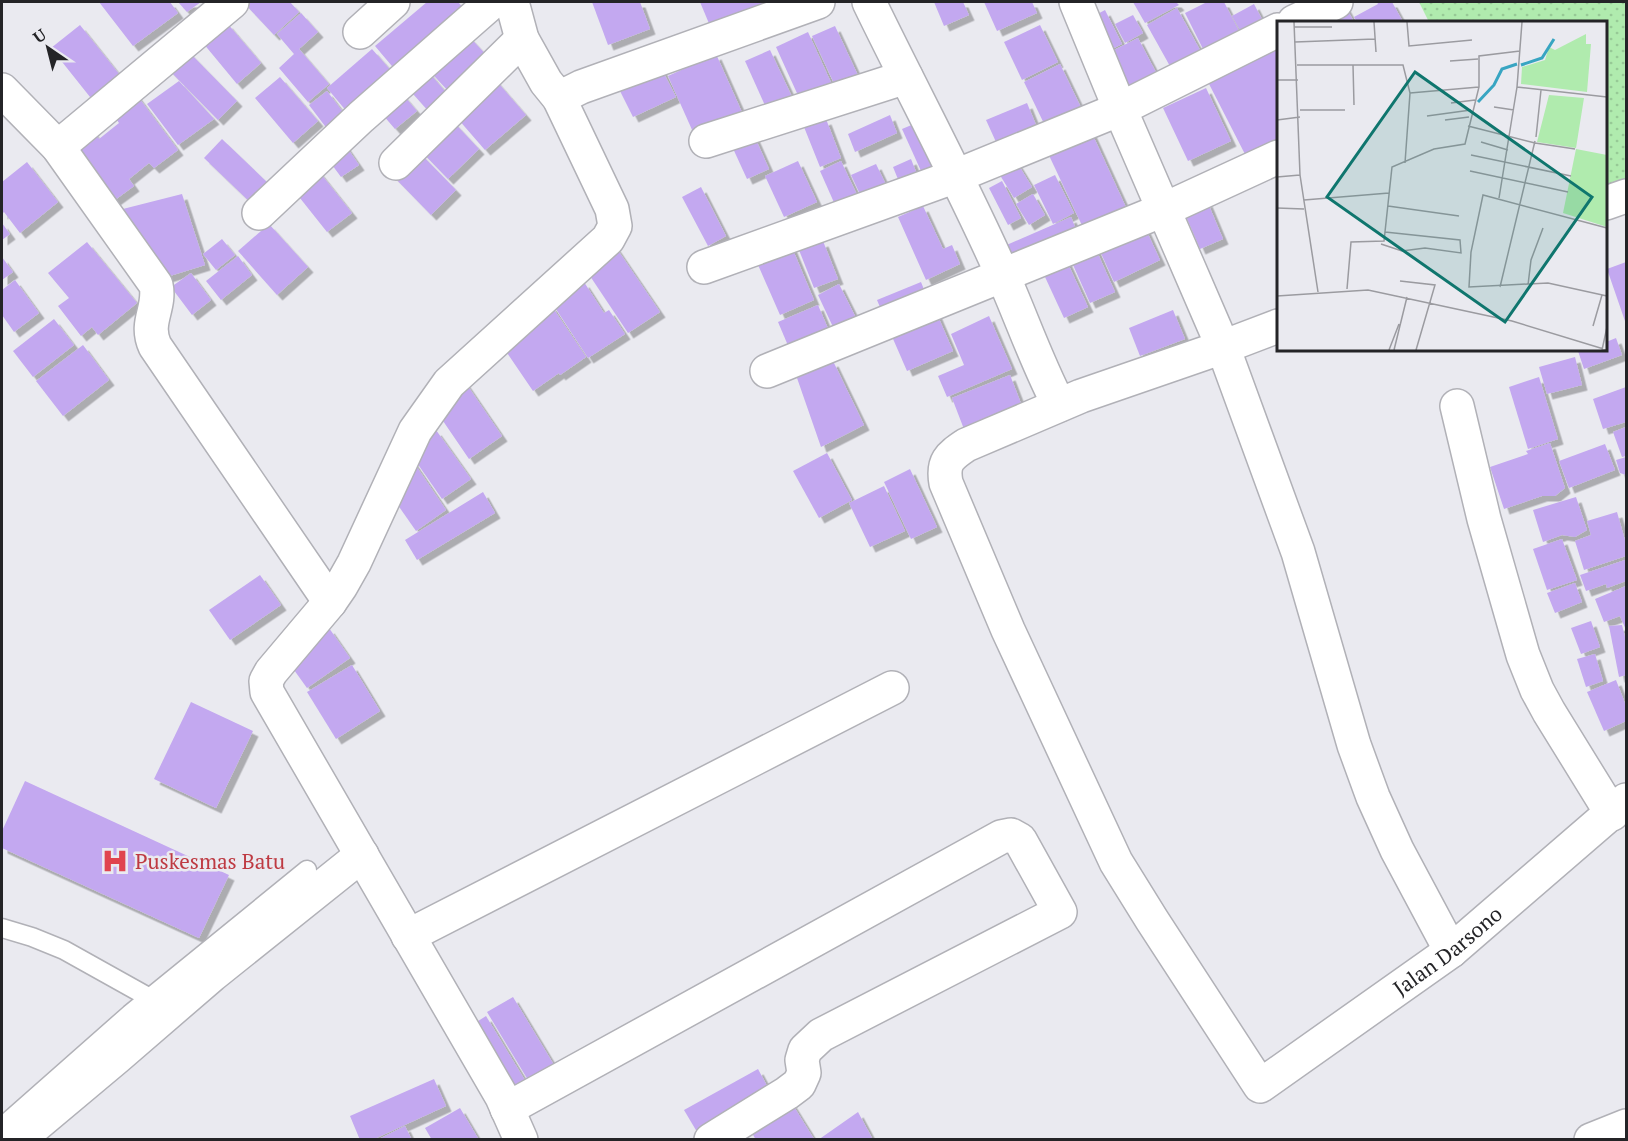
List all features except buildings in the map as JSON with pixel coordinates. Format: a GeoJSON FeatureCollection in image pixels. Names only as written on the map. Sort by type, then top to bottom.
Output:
{"type":"FeatureCollection","features":[{"type":"Feature","properties":{"kind":"street"},"geometry":{"type":"LineString","coordinates":[[58,147],[232,2]]}},
{"type":"Feature","properties":{"kind":"street"},"geometry":{"type":"LineString","coordinates":[[360,32],[393,2]]}},
{"type":"Feature","properties":{"kind":"street"},"geometry":{"type":"LineString","coordinates":[[259,213],[361,117],[492,2]]}},
{"type":"Feature","properties":{"kind":"street"},"geometry":{"type":"LineString","coordinates":[[512,2],[522,39],[546,82],[559,98],[612,209],[615,226],[608,239],[449,382],[415,431],[354,563],[341,586],[266,681],[267,692],[507,1109],[521,1140]]}},
{"type":"Feature","properties":{"kind":"street"},"geometry":{"type":"LineString","coordinates":[[559,98],[581,87],[818,2]]}},
{"type":"Feature","properties":{"kind":"street"},"geometry":{"type":"LineString","coordinates":[[869,2],[956,176],[1003,276],[1047,382],[1059,405],[1277,326]]}},
{"type":"Feature","properties":{"kind":"street"},"geometry":{"type":"LineString","coordinates":[[1076,2],[1223,347],[1298,552],[1354,745],[1373,797],[1397,850],[1451,951]]}},
{"type":"Feature","properties":{"kind":"street"},"geometry":{"type":"LineString","coordinates":[[1296,21],[1336,2]]}},
{"type":"Feature","properties":{"kind":"street"},"geometry":{"type":"LineString","coordinates":[[704,267],[956,176],[1120,109],[1277,30]]}},
{"type":"Feature","properties":{"kind":"street"},"geometry":{"type":"LineString","coordinates":[[396,164],[522,39]]}},
{"type":"Feature","properties":{"kind":"street"},"geometry":{"type":"LineString","coordinates":[[706,141],[906,78]]}},
{"type":"Feature","properties":{"kind":"street"},"geometry":{"type":"LineString","coordinates":[[2,90],[58,147],[156,285],[158,298],[150,336],[155,346],[330,602]]}},
{"type":"Feature","properties":{"kind":"street"},"geometry":{"type":"LineString","coordinates":[[767,371],[1163,210],[1277,157]]}},
{"type":"Feature","properties":{"kind":"street"},"geometry":{"type":"LineString","coordinates":[[1607,202],[1626,196]]}},
{"type":"Feature","properties":{"kind":"street","name":"Jalan Darsono"},"geometry":{"type":"LineString","coordinates":[[1059,405],[966,445],[954,453],[946,462],[944,471],[946,483],[1008,630],[1116,862],[1260,1086],[1451,951],[1619,807]]}},
{"type":"Feature","properties":{"kind":"street"},"geometry":{"type":"LineString","coordinates":[[1457,406],[1484,519],[1523,655],[1549,712],[1619,807]]}},
{"type":"Feature","properties":{"kind":"street"},"geometry":{"type":"LineString","coordinates":[[408,936],[892,688]]}},
{"type":"Feature","properties":{"kind":"street"},"geometry":{"type":"LineString","coordinates":[[507,1109],[1001,837],[1011,836],[1020,840],[1060,912],[821,1035],[805,1050],[802,1060],[804,1072],[799,1084],[711,1140]]}},
{"type":"Feature","properties":{"kind":"street"},"geometry":{"type":"LineString","coordinates":[[18,1140],[220,968],[362,855]]}},
{"type":"Feature","properties":{"kind":"street"},"geometry":{"type":"LineString","coordinates":[[1591,1140],[1626,1126]]}},
{"type":"Feature","properties":{"kind":"lane"},"geometry":{"type":"LineString","coordinates":[[2,1127],[150,998],[307,870]]}},
{"type":"Feature","properties":{"kind":"lane"},"geometry":{"type":"LineString","coordinates":[[2,928],[64,950],[150,998]]}},
{"type":"Feature","properties":{"kind":"green space"},"geometry":{"type":"Polygon","coordinates":[[[1419,2],[1626,2],[1626,185],[1607,194],[1607,21],[1428,21],[1419,2]]]}},
{"type":"Feature","properties":{"kind":"place","name":"Puskesmas Batu"},"geometry":{"type":"Point","coordinates":[115,861]}}]}
